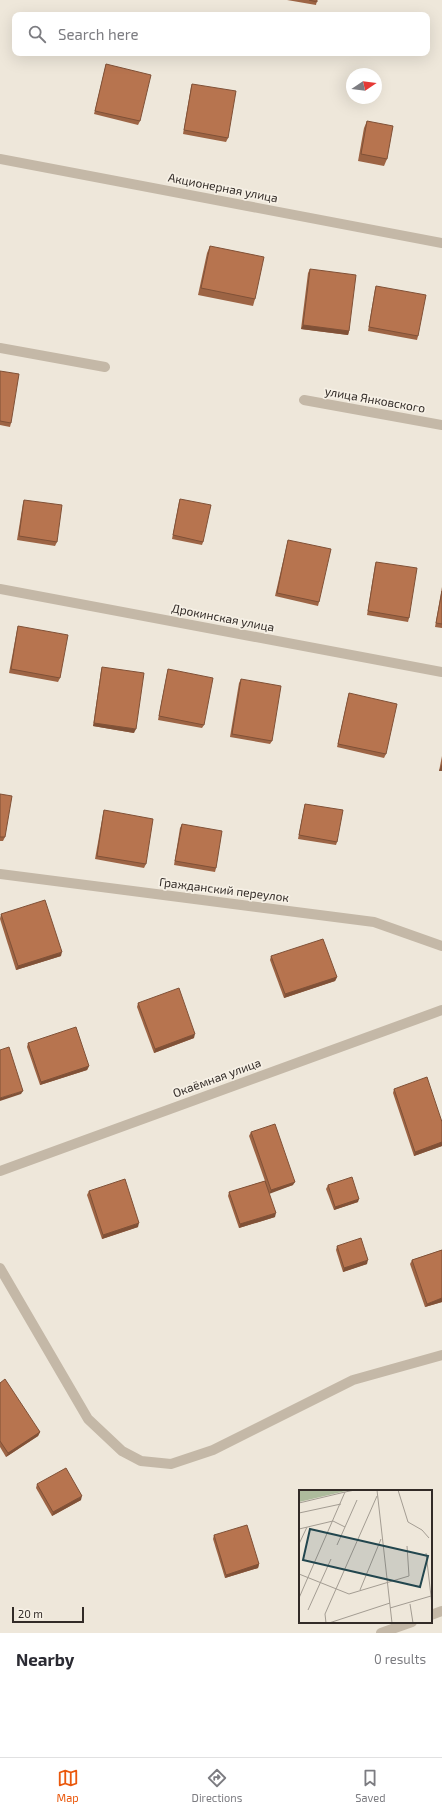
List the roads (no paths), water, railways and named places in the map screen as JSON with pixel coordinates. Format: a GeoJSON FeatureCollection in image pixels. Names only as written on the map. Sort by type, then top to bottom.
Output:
{"type":"FeatureCollection","features":[{"type":"Feature","properties":{"kind":"street","name":"Акционерная улица"},"geometry":{"type":"LineString","coordinates":[[0,159],[442,243]]}},
{"type":"Feature","properties":{"kind":"street"},"geometry":{"type":"LineString","coordinates":[[0,348],[105,367]]}},
{"type":"Feature","properties":{"kind":"street","name":"улица Янковского"},"geometry":{"type":"LineString","coordinates":[[304,400],[442,425]]}},
{"type":"Feature","properties":{"kind":"street","name":"Дрокинская улица"},"geometry":{"type":"LineString","coordinates":[[0,589],[442,672]]}},
{"type":"Feature","properties":{"kind":"street","name":"Гражданский переулок"},"geometry":{"type":"LineString","coordinates":[[0,874],[374,922],[442,946]]}},
{"type":"Feature","properties":{"kind":"street","name":"Окаёмная улица"},"geometry":{"type":"LineString","coordinates":[[0,1171],[442,1010]]}},
{"type":"Feature","properties":{"kind":"street"},"geometry":{"type":"LineString","coordinates":[[0,1268],[88,1419],[122,1452],[141,1461],[172,1464],[213,1450],[354,1380],[442,1355]]}},
{"type":"Feature","properties":{"kind":"street"},"geometry":{"type":"LineString","coordinates":[[432,1615],[442,1611]]}},
{"type":"Feature","properties":{"kind":"street"},"geometry":{"type":"LineString","coordinates":[[381,1633],[409,1623]]}}]}
